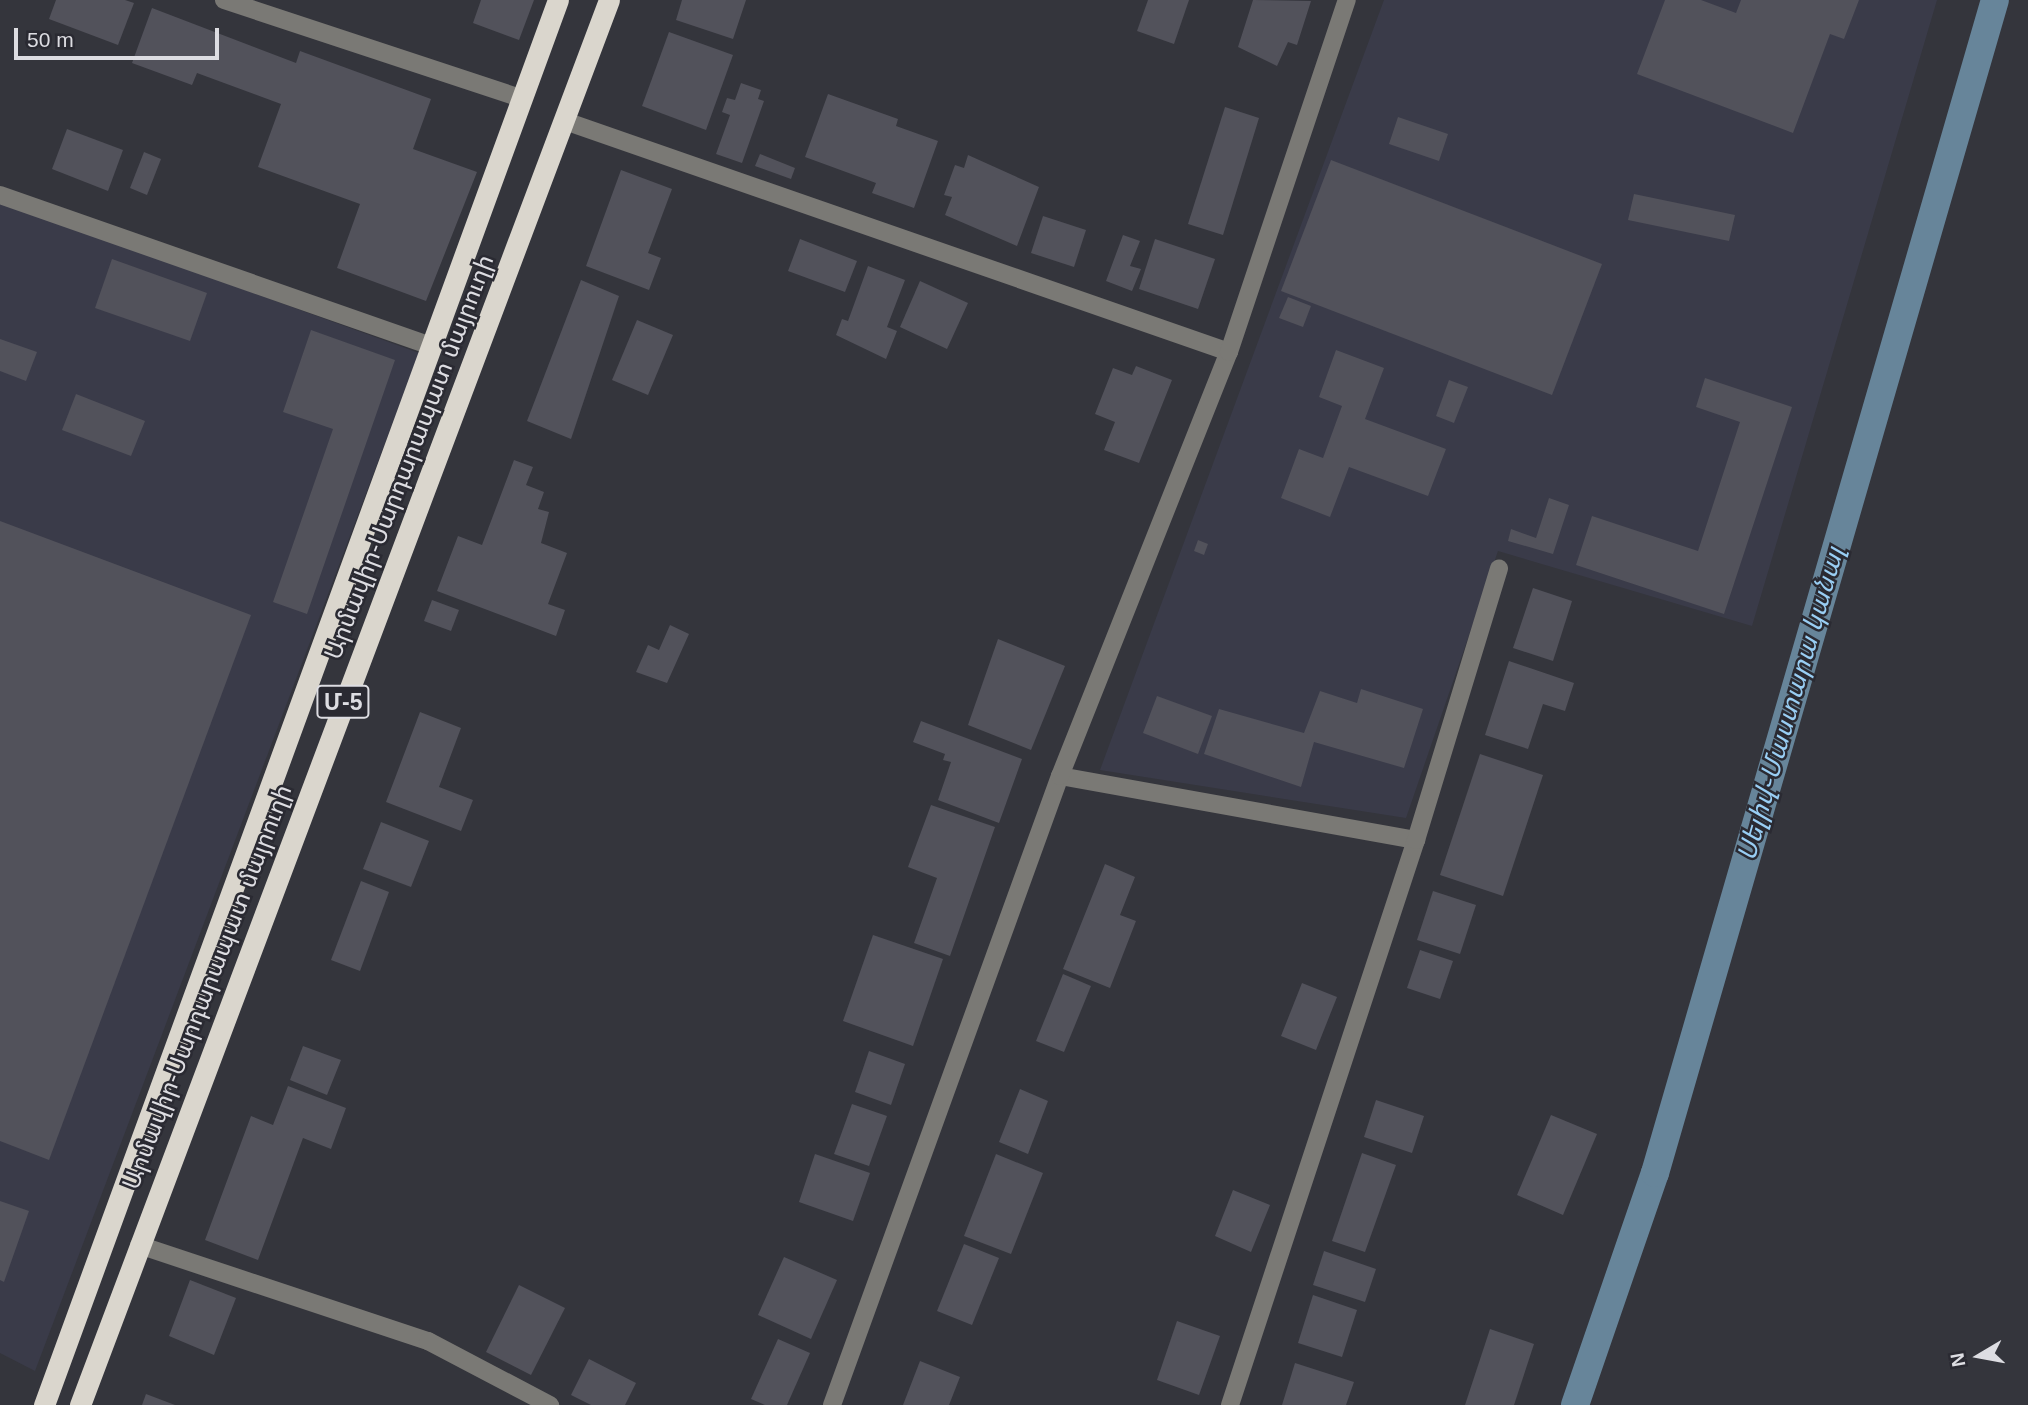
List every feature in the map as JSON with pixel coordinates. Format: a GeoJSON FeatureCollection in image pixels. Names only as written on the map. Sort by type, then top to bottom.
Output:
{"type":"FeatureCollection","features":[{"type":"Feature","properties":{"kind":"highway","name":"Արմավիր-Սարդարապատ մայրուղի"},"geometry":{"type":"LineString","coordinates":[[44,1405],[243,870],[430,346],[558,0]]}},
{"type":"Feature","properties":{"kind":"highway","name":"Արմավիր-Սարդարապատ մայրուղի"},"geometry":{"type":"LineString","coordinates":[[80,1405],[274,883],[610,0]]}},
{"type":"Feature","properties":{"kind":"highway"},"geometry":{"type":"LineString","coordinates":[[243,870],[274,883]]}},
{"type":"Feature","properties":{"kind":"street"},"geometry":{"type":"LineString","coordinates":[[224,0],[521,98]]}},
{"type":"Feature","properties":{"kind":"street"},"geometry":{"type":"LineString","coordinates":[[831,1405],[1060,776],[1229,352],[1347,0]]}},
{"type":"Feature","properties":{"kind":"street"},"geometry":{"type":"LineString","coordinates":[[565,121],[1229,352]]}},
{"type":"Feature","properties":{"kind":"street"},"geometry":{"type":"LineString","coordinates":[[0,195],[430,346]]}},
{"type":"Feature","properties":{"kind":"street"},"geometry":{"type":"LineString","coordinates":[[1230,1405],[1416,840],[1499,568]]}},
{"type":"Feature","properties":{"kind":"street"},"geometry":{"type":"LineString","coordinates":[[1060,776],[1416,840]]}},
{"type":"Feature","properties":{"kind":"street"},"geometry":{"type":"LineString","coordinates":[[139,1245],[428,1341],[550,1405]]}},
{"type":"Feature","properties":{"kind":"shaded area"},"geometry":{"type":"Polygon","coordinates":[[[1384,0],[1937,0],[1752,626],[1498,551],[1406,818],[1100,770],[1384,0]]]}},
{"type":"Feature","properties":{"kind":"shaded area"},"geometry":{"type":"Polygon","coordinates":[[[0,201],[419,353],[35,1371],[0,1353],[0,201]]]}},
{"type":"Feature","properties":{"kind":"building"},"geometry":{"type":"Polygon","coordinates":[[[56,0],[125,0],[134,3],[118,45],[49,19],[56,0]]]}},
{"type":"Feature","properties":{"kind":"building"},"geometry":{"type":"Polygon","coordinates":[[[481,0],[534,0],[519,40],[473,23],[481,0]]]}},
{"type":"Feature","properties":{"kind":"building"},"geometry":{"type":"Polygon","coordinates":[[[682,0],[746,0],[733,39],[676,20],[682,0]]]}},
{"type":"Feature","properties":{"kind":"building"},"geometry":{"type":"Polygon","coordinates":[[[1148,0],[1189,0],[1174,44],[1137,31],[1148,0]]]}},
{"type":"Feature","properties":{"kind":"building"},"geometry":{"type":"Polygon","coordinates":[[[1253,0],[1311,1],[1297,45],[1288,42],[1277,66],[1238,47],[1253,0]]]}},
{"type":"Feature","properties":{"kind":"building"},"geometry":{"type":"Polygon","coordinates":[[[1665,0],[1701,0],[1736,13],[1741,0],[1859,0],[1844,39],[1830,34],[1793,133],[1637,74],[1665,0]]]}},
{"type":"Feature","properties":{"kind":"building"},"geometry":{"type":"Polygon","coordinates":[[[152,8],[296,63],[300,51],[431,99],[413,149],[477,172],[426,301],[337,268],[360,204],[258,167],[281,104],[197,73],[192,85],[132,63],[152,8]]]}},
{"type":"Feature","properties":{"kind":"building"},"geometry":{"type":"Polygon","coordinates":[[[669,32],[733,55],[706,130],[642,106],[669,32]]]}},
{"type":"Feature","properties":{"kind":"building"},"geometry":{"type":"Polygon","coordinates":[[[741,83],[761,90],[758,99],[764,101],[742,163],[716,154],[730,115],[722,112],[727,98],[735,100],[741,83]]]}},
{"type":"Feature","properties":{"kind":"building"},"geometry":{"type":"Polygon","coordinates":[[[828,94],[898,119],[896,126],[938,141],[914,208],[872,193],[876,183],[805,157],[828,94]]]}},
{"type":"Feature","properties":{"kind":"building"},"geometry":{"type":"Polygon","coordinates":[[[1225,107],[1259,118],[1223,235],[1188,224],[1225,107]]]}},
{"type":"Feature","properties":{"kind":"building"},"geometry":{"type":"Polygon","coordinates":[[[1398,117],[1448,134],[1439,161],[1389,144],[1398,117]]]}},
{"type":"Feature","properties":{"kind":"building"},"geometry":{"type":"Polygon","coordinates":[[[67,129],[123,150],[108,191],[52,169],[67,129]]]}},
{"type":"Feature","properties":{"kind":"building"},"geometry":{"type":"Polygon","coordinates":[[[144,152],[161,159],[147,195],[130,188],[144,152]]]}},
{"type":"Feature","properties":{"kind":"building"},"geometry":{"type":"Polygon","coordinates":[[[760,154],[795,168],[791,179],[755,166],[760,154]]]}},
{"type":"Feature","properties":{"kind":"building"},"geometry":{"type":"Polygon","coordinates":[[[968,155],[1039,187],[1017,246],[945,215],[952,197],[944,195],[955,165],[964,168],[968,155]]]}},
{"type":"Feature","properties":{"kind":"building"},"geometry":{"type":"Polygon","coordinates":[[[1331,160],[1602,264],[1552,395],[1281,291],[1331,160]]]}},
{"type":"Feature","properties":{"kind":"building"},"geometry":{"type":"Polygon","coordinates":[[[621,170],[672,189],[648,253],[661,258],[649,290],[586,266],[621,170]]]}},
{"type":"Feature","properties":{"kind":"building"},"geometry":{"type":"Polygon","coordinates":[[[1634,194],[1735,215],[1729,241],[1628,220],[1634,194]]]}},
{"type":"Feature","properties":{"kind":"building"},"geometry":{"type":"Polygon","coordinates":[[[1043,216],[1086,230],[1074,267],[1031,253],[1043,216]]]}},
{"type":"Feature","properties":{"kind":"building"},"geometry":{"type":"Polygon","coordinates":[[[1123,235],[1140,241],[1130,266],[1141,269],[1132,291],[1106,281],[1123,235]]]}},
{"type":"Feature","properties":{"kind":"building"},"geometry":{"type":"Polygon","coordinates":[[[800,239],[857,261],[845,292],[788,271],[800,239]]]}},
{"type":"Feature","properties":{"kind":"building"},"geometry":{"type":"Polygon","coordinates":[[[1155,239],[1215,259],[1198,309],[1139,289],[1155,239]]]}},
{"type":"Feature","properties":{"kind":"building"},"geometry":{"type":"Polygon","coordinates":[[[112,259],[207,293],[190,341],[95,308],[112,259]]]}},
{"type":"Feature","properties":{"kind":"building"},"geometry":{"type":"Polygon","coordinates":[[[868,266],[905,280],[887,327],[897,331],[886,359],[836,335],[842,319],[848,321],[868,266]]]}},
{"type":"Feature","properties":{"kind":"building"},"geometry":{"type":"Polygon","coordinates":[[[581,280],[619,296],[571,439],[527,421],[581,280]]]}},
{"type":"Feature","properties":{"kind":"building"},"geometry":{"type":"Polygon","coordinates":[[[920,281],[968,303],[947,349],[900,327],[920,281]]]}},
{"type":"Feature","properties":{"kind":"building"},"geometry":{"type":"Polygon","coordinates":[[[1288,297],[1311,306],[1303,327],[1279,318],[1288,297]]]}},
{"type":"Feature","properties":{"kind":"building"},"geometry":{"type":"Polygon","coordinates":[[[637,320],[673,335],[648,395],[612,380],[637,320]]]}},
{"type":"Feature","properties":{"kind":"building"},"geometry":{"type":"Polygon","coordinates":[[[311,330],[395,360],[307,614],[273,602],[333,429],[283,412],[311,330]]]}},
{"type":"Feature","properties":{"kind":"building"},"geometry":{"type":"Polygon","coordinates":[[[0,339],[37,352],[26,381],[0,371],[0,339]]]}},
{"type":"Feature","properties":{"kind":"building"},"geometry":{"type":"Polygon","coordinates":[[[1336,350],[1384,368],[1365,419],[1446,449],[1428,496],[1349,467],[1330,517],[1281,498],[1299,449],[1323,458],[1342,406],[1319,397],[1336,350]]]}},
{"type":"Feature","properties":{"kind":"building"},"geometry":{"type":"Polygon","coordinates":[[[1136,366],[1172,380],[1139,463],[1104,450],[1115,422],[1095,414],[1113,368],[1132,375],[1136,366]]]}},
{"type":"Feature","properties":{"kind":"building"},"geometry":{"type":"Polygon","coordinates":[[[1705,378],[1792,407],[1724,614],[1576,565],[1592,516],[1698,551],[1740,422],[1696,407],[1705,378]]]}},
{"type":"Feature","properties":{"kind":"building"},"geometry":{"type":"Polygon","coordinates":[[[1449,380],[1468,387],[1454,423],[1436,416],[1449,380]]]}},
{"type":"Feature","properties":{"kind":"building"},"geometry":{"type":"Polygon","coordinates":[[[76,394],[145,421],[131,456],[62,430],[76,394]]]}},
{"type":"Feature","properties":{"kind":"building"},"geometry":{"type":"Polygon","coordinates":[[[514,460],[533,467],[526,485],[544,492],[538,509],[549,512],[541,543],[567,553],[548,604],[565,610],[556,636],[437,591],[458,536],[482,545],[514,460]]]}},
{"type":"Feature","properties":{"kind":"building"},"geometry":{"type":"Polygon","coordinates":[[[1549,498],[1569,505],[1553,554],[1508,541],[1511,529],[1536,538],[1549,498]]]}},
{"type":"Feature","properties":{"kind":"building"},"geometry":{"type":"Polygon","coordinates":[[[0,521],[251,615],[49,1160],[0,1141],[0,521]]]}},
{"type":"Feature","properties":{"kind":"building"},"geometry":{"type":"Polygon","coordinates":[[[1198,540],[1208,544],[1204,555],[1194,551],[1198,540]]]}},
{"type":"Feature","properties":{"kind":"building"},"geometry":{"type":"Polygon","coordinates":[[[1533,588],[1572,601],[1553,661],[1513,648],[1533,588]]]}},
{"type":"Feature","properties":{"kind":"building"},"geometry":{"type":"Polygon","coordinates":[[[432,600],[459,610],[451,631],[424,621],[432,600]]]}},
{"type":"Feature","properties":{"kind":"building"},"geometry":{"type":"Polygon","coordinates":[[[670,625],[689,634],[667,683],[636,672],[648,645],[659,650],[670,625]]]}},
{"type":"Feature","properties":{"kind":"building"},"geometry":{"type":"Polygon","coordinates":[[[998,639],[1065,666],[1031,750],[968,725],[998,639]]]}},
{"type":"Feature","properties":{"kind":"building"},"geometry":{"type":"Polygon","coordinates":[[[1509,661],[1574,683],[1565,711],[1543,704],[1528,749],[1485,735],[1509,661]]]}},
{"type":"Feature","properties":{"kind":"building"},"geometry":{"type":"Polygon","coordinates":[[[1361,689],[1423,709],[1404,768],[1314,742],[1301,787],[1204,754],[1219,709],[1304,733],[1320,691],[1357,703],[1361,689]]]}},
{"type":"Feature","properties":{"kind":"building"},"geometry":{"type":"Polygon","coordinates":[[[1157,696],[1212,716],[1198,754],[1143,733],[1157,696]]]}},
{"type":"Feature","properties":{"kind":"building"},"geometry":{"type":"Polygon","coordinates":[[[420,712],[461,728],[439,787],[473,800],[461,831],[386,802],[420,712]]]}},
{"type":"Feature","properties":{"kind":"building"},"geometry":{"type":"Polygon","coordinates":[[[921,721],[1022,759],[999,823],[938,800],[951,762],[943,760],[945,754],[913,742],[921,721]]]}},
{"type":"Feature","properties":{"kind":"building"},"geometry":{"type":"Polygon","coordinates":[[[1480,754],[1543,775],[1503,896],[1440,875],[1480,754]]]}},
{"type":"Feature","properties":{"kind":"building"},"geometry":{"type":"Polygon","coordinates":[[[931,805],[995,827],[950,956],[914,943],[937,878],[908,867],[931,805]]]}},
{"type":"Feature","properties":{"kind":"building"},"geometry":{"type":"Polygon","coordinates":[[[381,822],[429,841],[411,887],[363,869],[381,822]]]}},
{"type":"Feature","properties":{"kind":"building"},"geometry":{"type":"Polygon","coordinates":[[[1105,864],[1135,877],[1120,915],[1136,921],[1110,988],[1063,969],[1105,864]]]}},
{"type":"Feature","properties":{"kind":"building"},"geometry":{"type":"Polygon","coordinates":[[[361,881],[389,892],[360,971],[331,960],[361,881]]]}},
{"type":"Feature","properties":{"kind":"building"},"geometry":{"type":"Polygon","coordinates":[[[1433,891],[1476,905],[1460,954],[1417,940],[1433,891]]]}},
{"type":"Feature","properties":{"kind":"building"},"geometry":{"type":"Polygon","coordinates":[[[873,935],[943,959],[913,1046],[843,1021],[873,935]]]}},
{"type":"Feature","properties":{"kind":"building"},"geometry":{"type":"Polygon","coordinates":[[[1420,950],[1453,961],[1440,999],[1407,988],[1420,950]]]}},
{"type":"Feature","properties":{"kind":"building"},"geometry":{"type":"Polygon","coordinates":[[[1063,974],[1091,986],[1064,1052],[1036,1041],[1063,974]]]}},
{"type":"Feature","properties":{"kind":"building"},"geometry":{"type":"Polygon","coordinates":[[[1302,983],[1337,997],[1316,1050],[1281,1036],[1302,983]]]}},
{"type":"Feature","properties":{"kind":"building"},"geometry":{"type":"Polygon","coordinates":[[[303,1046],[341,1060],[327,1095],[290,1080],[303,1046]]]}},
{"type":"Feature","properties":{"kind":"building"},"geometry":{"type":"Polygon","coordinates":[[[869,1051],[905,1064],[891,1105],[855,1092],[869,1051]]]}},
{"type":"Feature","properties":{"kind":"building"},"geometry":{"type":"Polygon","coordinates":[[[288,1086],[346,1108],[331,1149],[303,1138],[258,1260],[205,1240],[251,1116],[273,1125],[288,1086]]]}},
{"type":"Feature","properties":{"kind":"building"},"geometry":{"type":"Polygon","coordinates":[[[1020,1089],[1048,1101],[1028,1154],[999,1142],[1020,1089]]]}},
{"type":"Feature","properties":{"kind":"building"},"geometry":{"type":"Polygon","coordinates":[[[1376,1100],[1424,1116],[1412,1153],[1364,1137],[1376,1100]]]}},
{"type":"Feature","properties":{"kind":"building"},"geometry":{"type":"Polygon","coordinates":[[[852,1104],[887,1116],[869,1166],[834,1154],[852,1104]]]}},
{"type":"Feature","properties":{"kind":"building"},"geometry":{"type":"Polygon","coordinates":[[[1551,1115],[1597,1134],[1563,1215],[1517,1195],[1551,1115]]]}},
{"type":"Feature","properties":{"kind":"building"},"geometry":{"type":"Polygon","coordinates":[[[1362,1153],[1396,1165],[1365,1252],[1332,1241],[1362,1153]]]}},
{"type":"Feature","properties":{"kind":"building"},"geometry":{"type":"Polygon","coordinates":[[[815,1154],[870,1173],[853,1221],[799,1202],[815,1154]]]}},
{"type":"Feature","properties":{"kind":"building"},"geometry":{"type":"Polygon","coordinates":[[[996,1154],[1043,1173],[1011,1254],[964,1236],[996,1154]]]}},
{"type":"Feature","properties":{"kind":"building"},"geometry":{"type":"Polygon","coordinates":[[[1233,1190],[1270,1205],[1251,1252],[1215,1236],[1233,1190]]]}},
{"type":"Feature","properties":{"kind":"building"},"geometry":{"type":"Polygon","coordinates":[[[0,1201],[29,1211],[4,1282],[0,1280],[0,1201]]]}},
{"type":"Feature","properties":{"kind":"building"},"geometry":{"type":"Polygon","coordinates":[[[964,1244],[999,1258],[972,1325],[937,1311],[964,1244]]]}},
{"type":"Feature","properties":{"kind":"building"},"geometry":{"type":"Polygon","coordinates":[[[1324,1251],[1376,1269],[1365,1302],[1313,1285],[1324,1251]]]}},
{"type":"Feature","properties":{"kind":"building"},"geometry":{"type":"Polygon","coordinates":[[[784,1257],[837,1280],[811,1339],[758,1315],[784,1257]]]}},
{"type":"Feature","properties":{"kind":"building"},"geometry":{"type":"Polygon","coordinates":[[[190,1280],[236,1298],[214,1355],[169,1336],[190,1280]]]}},
{"type":"Feature","properties":{"kind":"building"},"geometry":{"type":"Polygon","coordinates":[[[519,1285],[565,1308],[531,1375],[486,1352],[519,1285]]]}},
{"type":"Feature","properties":{"kind":"building"},"geometry":{"type":"Polygon","coordinates":[[[1313,1295],[1357,1310],[1342,1357],[1298,1343],[1313,1295]]]}},
{"type":"Feature","properties":{"kind":"building"},"geometry":{"type":"Polygon","coordinates":[[[1177,1321],[1220,1336],[1199,1395],[1157,1380],[1177,1321]]]}},
{"type":"Feature","properties":{"kind":"building"},"geometry":{"type":"Polygon","coordinates":[[[1490,1329],[1534,1344],[1514,1405],[1465,1405],[1490,1329]]]}},
{"type":"Feature","properties":{"kind":"building"},"geometry":{"type":"Polygon","coordinates":[[[778,1339],[810,1353],[787,1405],[765,1405],[751,1399],[778,1339]]]}},
{"type":"Feature","properties":{"kind":"building"},"geometry":{"type":"Polygon","coordinates":[[[589,1359],[636,1383],[625,1405],[591,1405],[571,1395],[589,1359]]]}},
{"type":"Feature","properties":{"kind":"building"},"geometry":{"type":"Polygon","coordinates":[[[920,1361],[960,1377],[949,1405],[903,1405],[920,1361]]]}},
{"type":"Feature","properties":{"kind":"building"},"geometry":{"type":"Polygon","coordinates":[[[1295,1363],[1354,1382],[1346,1405],[1282,1405],[1295,1363]]]}},
{"type":"Feature","properties":{"kind":"building"},"geometry":{"type":"Polygon","coordinates":[[[146,1394],[175,1405],[142,1405],[146,1394]]]}},
{"type":"Feature","properties":{"kind":"waterway","name":"Սելիվ֊Մաստարա կանալ"},"geometry":{"type":"LineString","coordinates":[[1575,1405],[1655,1173],[1995,0]]}}]}
